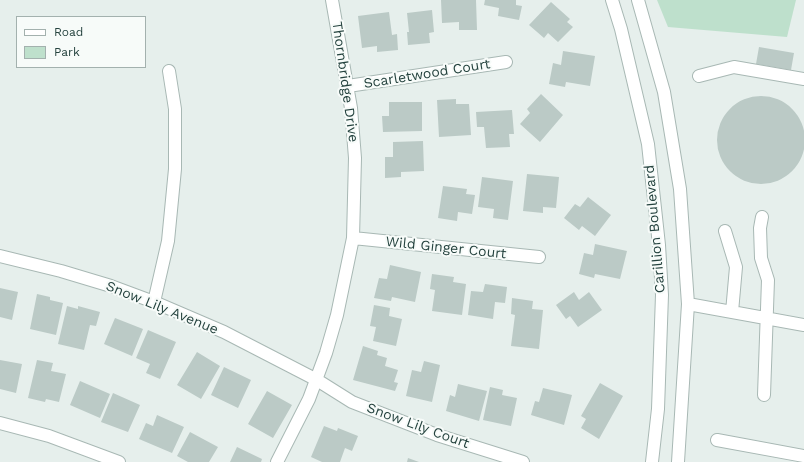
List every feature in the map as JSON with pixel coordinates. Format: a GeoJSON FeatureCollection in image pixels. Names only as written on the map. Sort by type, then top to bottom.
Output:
{"type":"FeatureCollection","features":[{"type":"Feature","properties":{"kind":"street","name":"Thornbridge Drive"},"geometry":{"type":"LineString","coordinates":[[278,462],[317,380],[338,315],[353,238],[355,158],[351,108],[332,0]]}},
{"type":"Feature","properties":{"kind":"street","name":"Carillion Boulevard"},"geometry":{"type":"LineString","coordinates":[[612,0],[626,50],[648,144],[659,245],[662,295],[658,409],[652,462]]}},
{"type":"Feature","properties":{"kind":"street","name":"Carillion Boulevard"},"geometry":{"type":"LineString","coordinates":[[638,0],[664,92],[678,182],[688,304],[678,462]]}},
{"type":"Feature","properties":{"kind":"street","name":"Scarletwood Court"},"geometry":{"type":"LineString","coordinates":[[348,86],[506,62]]}},
{"type":"Feature","properties":{"kind":"street"},"geometry":{"type":"LineString","coordinates":[[699,76],[734,67],[804,79]]}},
{"type":"Feature","properties":{"kind":"street"},"geometry":{"type":"LineString","coordinates":[[154,302],[168,241],[175,169],[175,109],[170,71]]}},
{"type":"Feature","properties":{"kind":"street"},"geometry":{"type":"LineString","coordinates":[[762,217],[760,228],[761,258],[768,280],[764,395]]}},
{"type":"Feature","properties":{"kind":"street"},"geometry":{"type":"LineString","coordinates":[[725,231],[736,267],[732,312]]}},
{"type":"Feature","properties":{"kind":"street","name":"Wild Ginger Court"},"geometry":{"type":"LineString","coordinates":[[353,238],[539,257]]}},
{"type":"Feature","properties":{"kind":"street","name":"Snow Lily Avenue"},"geometry":{"type":"LineString","coordinates":[[0,256],[61,270],[154,302],[224,332],[317,380]]}},
{"type":"Feature","properties":{"kind":"street"},"geometry":{"type":"LineString","coordinates":[[688,304],[804,325]]}},
{"type":"Feature","properties":{"kind":"street","name":"Snow Lily Court"},"geometry":{"type":"LineString","coordinates":[[317,380],[352,402],[386,416],[437,435],[523,462]]}},
{"type":"Feature","properties":{"kind":"street"},"geometry":{"type":"LineString","coordinates":[[0,423],[49,436],[119,462]]}},
{"type":"Feature","properties":{"kind":"street"},"geometry":{"type":"LineString","coordinates":[[717,440],[804,456]]}},
{"type":"Feature","properties":{"kind":"green space"},"geometry":{"type":"Polygon","coordinates":[[[657,0],[796,0],[787,37],[668,27],[657,0]]]}},
{"type":"Feature","properties":{"kind":"building"},"geometry":{"type":"Polygon","coordinates":[[[441,0],[476,0],[477,30],[459,30],[459,22],[442,23],[441,0]]]}},
{"type":"Feature","properties":{"kind":"building"},"geometry":{"type":"Polygon","coordinates":[[[485,0],[516,0],[516,5],[522,6],[519,20],[498,16],[499,8],[484,5],[485,0]]]}},
{"type":"Feature","properties":{"kind":"building"},"geometry":{"type":"Polygon","coordinates":[[[551,2],[570,19],[567,22],[573,27],[558,42],[548,33],[544,38],[529,25],[551,2]]]}},
{"type":"Feature","properties":{"kind":"building"},"geometry":{"type":"Polygon","coordinates":[[[432,10],[434,32],[429,33],[430,43],[408,45],[407,32],[409,32],[407,13],[432,10]]]}},
{"type":"Feature","properties":{"kind":"building"},"geometry":{"type":"Polygon","coordinates":[[[389,12],[392,35],[397,34],[398,50],[377,52],[377,46],[362,48],[358,16],[389,12]]]}},
{"type":"Feature","properties":{"kind":"building"},"geometry":{"type":"Polygon","coordinates":[[[759,47],[794,53],[791,70],[756,64],[759,47]]]}},
{"type":"Feature","properties":{"kind":"building"},"geometry":{"type":"Polygon","coordinates":[[[563,51],[595,56],[590,86],[566,82],[565,87],[549,84],[553,63],[561,65],[563,51]]]}},
{"type":"Feature","properties":{"kind":"building"},"geometry":{"type":"Polygon","coordinates":[[[541,94],[563,115],[540,142],[520,124],[530,113],[527,109],[541,94]]]}},
{"type":"Feature","properties":{"kind":"building"},"geometry":{"type":"Polygon","coordinates":[[[752,96],[770,96],[786,103],[798,115],[805,131],[805,149],[798,165],[786,177],[770,184],[752,184],[736,177],[724,165],[717,149],[717,131],[724,115],[736,103],[752,96]]]}},
{"type":"Feature","properties":{"kind":"building"},"geometry":{"type":"Polygon","coordinates":[[[456,99],[456,104],[469,104],[471,135],[439,137],[437,100],[456,99]]]}},
{"type":"Feature","properties":{"kind":"building"},"geometry":{"type":"Polygon","coordinates":[[[389,102],[422,102],[422,131],[383,132],[382,116],[389,116],[389,102]]]}},
{"type":"Feature","properties":{"kind":"building"},"geometry":{"type":"Polygon","coordinates":[[[512,110],[514,134],[509,134],[510,147],[486,148],[484,127],[477,127],[476,112],[512,110]]]}},
{"type":"Feature","properties":{"kind":"building"},"geometry":{"type":"Polygon","coordinates":[[[423,141],[424,171],[401,172],[401,177],[385,178],[385,157],[393,157],[393,142],[423,141]]]}},
{"type":"Feature","properties":{"kind":"building"},"geometry":{"type":"Polygon","coordinates":[[[527,174],[559,177],[556,208],[543,207],[543,213],[523,211],[527,174]]]}},
{"type":"Feature","properties":{"kind":"building"},"geometry":{"type":"Polygon","coordinates":[[[482,177],[513,181],[508,220],[493,218],[494,209],[478,207],[482,177]]]}},
{"type":"Feature","properties":{"kind":"building"},"geometry":{"type":"Polygon","coordinates":[[[443,186],[467,189],[466,194],[475,195],[472,214],[458,212],[457,221],[438,218],[443,186]]]}},
{"type":"Feature","properties":{"kind":"building"},"geometry":{"type":"Polygon","coordinates":[[[588,197],[611,215],[595,236],[582,226],[579,230],[564,218],[575,204],[580,207],[588,197]]]}},
{"type":"Feature","properties":{"kind":"building"},"geometry":{"type":"Polygon","coordinates":[[[595,244],[627,251],[620,279],[595,274],[594,278],[579,274],[584,253],[593,255],[595,244]]]}},
{"type":"Feature","properties":{"kind":"building"},"geometry":{"type":"Polygon","coordinates":[[[390,265],[421,272],[415,302],[392,297],[391,301],[374,298],[379,278],[387,279],[390,265]]]}},
{"type":"Feature","properties":{"kind":"building"},"geometry":{"type":"Polygon","coordinates":[[[432,274],[454,277],[453,282],[466,284],[462,315],[432,311],[435,290],[430,289],[432,274]]]}},
{"type":"Feature","properties":{"kind":"building"},"geometry":{"type":"Polygon","coordinates":[[[485,284],[507,287],[505,303],[495,302],[493,319],[468,315],[471,291],[483,292],[485,284]]]}},
{"type":"Feature","properties":{"kind":"building"},"geometry":{"type":"Polygon","coordinates":[[[0,288],[18,292],[12,320],[0,317],[0,288]]]}},
{"type":"Feature","properties":{"kind":"building"},"geometry":{"type":"Polygon","coordinates":[[[574,292],[579,300],[589,292],[602,310],[578,327],[570,316],[566,319],[556,305],[574,292]]]}},
{"type":"Feature","properties":{"kind":"building"},"geometry":{"type":"Polygon","coordinates":[[[37,294],[50,297],[50,300],[63,303],[56,335],[30,329],[37,294]]]}},
{"type":"Feature","properties":{"kind":"building"},"geometry":{"type":"Polygon","coordinates":[[[512,298],[533,301],[532,309],[543,310],[539,349],[511,346],[515,315],[511,314],[512,298]]]}},
{"type":"Feature","properties":{"kind":"building"},"geometry":{"type":"Polygon","coordinates":[[[374,305],[390,308],[389,316],[402,319],[396,346],[373,341],[376,327],[370,326],[374,305]]]}},
{"type":"Feature","properties":{"kind":"building"},"geometry":{"type":"Polygon","coordinates":[[[67,306],[78,309],[78,306],[100,312],[96,326],[90,325],[84,350],[58,344],[67,306]]]}},
{"type":"Feature","properties":{"kind":"building"},"geometry":{"type":"Polygon","coordinates":[[[115,318],[143,329],[132,356],[104,344],[115,318]]]}},
{"type":"Feature","properties":{"kind":"building"},"geometry":{"type":"Polygon","coordinates":[[[148,330],[176,342],[160,379],[146,373],[150,364],[136,358],[148,330]]]}},
{"type":"Feature","properties":{"kind":"building"},"geometry":{"type":"Polygon","coordinates":[[[363,346],[378,351],[377,355],[387,358],[385,366],[398,370],[394,382],[398,383],[395,391],[353,380],[363,346]]]}},
{"type":"Feature","properties":{"kind":"building"},"geometry":{"type":"Polygon","coordinates":[[[197,352],[220,366],[201,399],[177,385],[197,352]]]}},
{"type":"Feature","properties":{"kind":"building"},"geometry":{"type":"Polygon","coordinates":[[[0,360],[22,364],[16,393],[0,389],[0,360]]]}},
{"type":"Feature","properties":{"kind":"building"},"geometry":{"type":"Polygon","coordinates":[[[37,360],[53,363],[51,371],[66,374],[59,402],[46,399],[45,402],[28,398],[37,360]]]}},
{"type":"Feature","properties":{"kind":"building"},"geometry":{"type":"Polygon","coordinates":[[[424,361],[440,365],[432,402],[406,396],[412,370],[421,372],[424,361]]]}},
{"type":"Feature","properties":{"kind":"building"},"geometry":{"type":"Polygon","coordinates":[[[224,367],[251,380],[238,408],[211,395],[224,367]]]}},
{"type":"Feature","properties":{"kind":"building"},"geometry":{"type":"Polygon","coordinates":[[[80,381],[110,394],[100,418],[70,405],[80,381]]]}},
{"type":"Feature","properties":{"kind":"building"},"geometry":{"type":"Polygon","coordinates":[[[600,383],[623,396],[599,439],[581,428],[586,419],[581,416],[600,383]]]}},
{"type":"Feature","properties":{"kind":"building"},"geometry":{"type":"Polygon","coordinates":[[[458,384],[487,391],[479,421],[446,411],[450,395],[455,397],[458,384]]]}},
{"type":"Feature","properties":{"kind":"building"},"geometry":{"type":"Polygon","coordinates":[[[490,387],[503,390],[502,395],[517,398],[511,426],[483,420],[490,387]]]}},
{"type":"Feature","properties":{"kind":"building"},"geometry":{"type":"Polygon","coordinates":[[[543,388],[572,395],[564,425],[531,415],[535,401],[539,402],[543,388]]]}},
{"type":"Feature","properties":{"kind":"building"},"geometry":{"type":"Polygon","coordinates":[[[267,391],[292,405],[273,438],[248,424],[267,391]]]}},
{"type":"Feature","properties":{"kind":"building"},"geometry":{"type":"Polygon","coordinates":[[[113,393],[140,405],[128,432],[101,422],[113,393]]]}},
{"type":"Feature","properties":{"kind":"building"},"geometry":{"type":"Polygon","coordinates":[[[157,415],[184,427],[172,453],[139,439],[146,423],[153,426],[157,415]]]}},
{"type":"Feature","properties":{"kind":"building"},"geometry":{"type":"Polygon","coordinates":[[[324,426],[337,431],[338,428],[358,436],[352,451],[345,448],[340,462],[322,462],[311,457],[324,426]]]}},
{"type":"Feature","properties":{"kind":"building"},"geometry":{"type":"Polygon","coordinates":[[[190,432],[218,447],[209,462],[188,462],[177,456],[190,432]]]}},
{"type":"Feature","properties":{"kind":"building"},"geometry":{"type":"Polygon","coordinates":[[[237,447],[262,459],[261,462],[230,462],[237,447]]]}},
{"type":"Feature","properties":{"kind":"building"},"geometry":{"type":"Polygon","coordinates":[[[408,458],[419,462],[407,462],[408,458]]]}}]}
